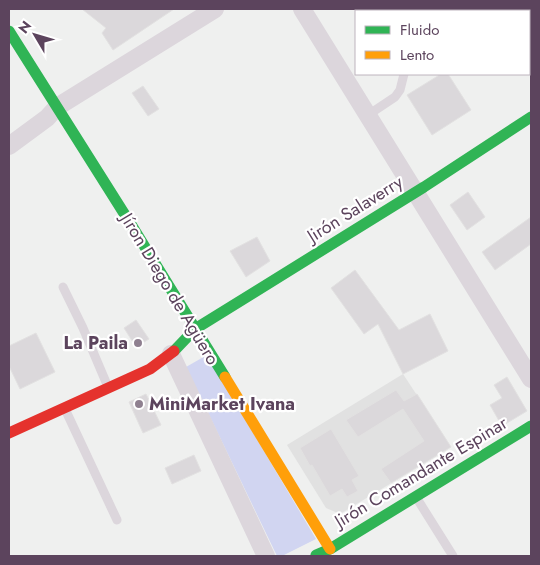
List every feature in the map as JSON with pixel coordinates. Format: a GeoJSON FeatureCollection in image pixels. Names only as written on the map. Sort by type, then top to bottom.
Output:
{"type":"FeatureCollection","features":[{"type":"Feature","properties":{"kind":"main road","name":"Jíron Diego de Agüero"},"geometry":{"type":"LineString","coordinates":[[9,31],[196,329],[332,553]]}},
{"type":"Feature","properties":{"kind":"main road","name":"Jirón Salaverry"},"geometry":{"type":"LineString","coordinates":[[9,433],[150,369],[171,354],[196,329],[531,117]]}},
{"type":"Feature","properties":{"kind":"main road","name":"Jirón Comandante Espinar"},"geometry":{"type":"LineString","coordinates":[[314,556],[332,553],[415,496],[531,426]]}},
{"type":"Feature","properties":{"kind":"street"},"geometry":{"type":"LineString","coordinates":[[9,146],[47,118],[57,107],[215,9]]}},
{"type":"Feature","properties":{"kind":"street"},"geometry":{"type":"LineString","coordinates":[[302,9],[531,379]]}},
{"type":"Feature","properties":{"kind":"street","name":"Jíron Diego de Agüero"},"geometry":{"type":"LineString","coordinates":[[171,354],[266,556]]}},
{"type":"Feature","properties":{"kind":"lane"},"geometry":{"type":"LineString","coordinates":[[368,114],[395,97],[400,90],[404,75]]}},
{"type":"Feature","properties":{"kind":"lane"},"geometry":{"type":"LineString","coordinates":[[63,287],[108,387]]}},
{"type":"Feature","properties":{"kind":"lane"},"geometry":{"type":"LineString","coordinates":[[64,407],[117,520]]}},
{"type":"Feature","properties":{"kind":"lane"},"geometry":{"type":"LineString","coordinates":[[415,496],[453,556]]}},
{"type":"Feature","properties":{"kind":"shaded area"},"geometry":{"type":"Polygon","coordinates":[[[207,355],[316,539],[282,556],[277,556],[186,367],[207,355]]]}},
{"type":"Feature","properties":{"kind":"shaded area"},"geometry":{"type":"Polygon","coordinates":[[[403,374],[451,447],[340,514],[326,508],[287,445],[403,374]]]}},
{"type":"Feature","properties":{"kind":"building"},"geometry":{"type":"Polygon","coordinates":[[[82,9],[174,9],[113,50],[102,33],[106,28],[82,9]]]}},
{"type":"Feature","properties":{"kind":"building"},"geometry":{"type":"Polygon","coordinates":[[[439,75],[449,75],[471,110],[432,135],[407,95],[439,75]]]}},
{"type":"Feature","properties":{"kind":"building"},"geometry":{"type":"Polygon","coordinates":[[[143,86],[159,109],[148,116],[132,93],[143,86]]]}},
{"type":"Feature","properties":{"kind":"building"},"geometry":{"type":"Polygon","coordinates":[[[468,192],[485,217],[467,230],[450,205],[468,192]]]}},
{"type":"Feature","properties":{"kind":"building"},"geometry":{"type":"Polygon","coordinates":[[[531,217],[531,244],[495,270],[482,252],[531,217]]]}},
{"type":"Feature","properties":{"kind":"building"},"geometry":{"type":"Polygon","coordinates":[[[257,237],[270,261],[246,277],[230,251],[257,237]]]}},
{"type":"Feature","properties":{"kind":"building"},"geometry":{"type":"Polygon","coordinates":[[[355,270],[399,330],[430,314],[448,351],[403,374],[378,324],[364,334],[331,288],[355,270]]]}},
{"type":"Feature","properties":{"kind":"building"},"geometry":{"type":"Polygon","coordinates":[[[136,320],[149,339],[136,347],[124,328],[136,320]]]}},
{"type":"Feature","properties":{"kind":"building"},"geometry":{"type":"Polygon","coordinates":[[[36,333],[55,372],[20,389],[9,366],[9,346],[36,333]]]}},
{"type":"Feature","properties":{"kind":"building"},"geometry":{"type":"Polygon","coordinates":[[[507,377],[527,411],[502,426],[490,405],[502,398],[494,385],[507,377]]]}},
{"type":"Feature","properties":{"kind":"building"},"geometry":{"type":"Polygon","coordinates":[[[396,390],[404,401],[417,394],[451,447],[391,483],[381,469],[424,441],[403,409],[358,437],[346,420],[396,390]]]}},
{"type":"Feature","properties":{"kind":"building"},"geometry":{"type":"Polygon","coordinates":[[[146,394],[161,425],[143,433],[129,402],[146,394]]]}},
{"type":"Feature","properties":{"kind":"building"},"geometry":{"type":"Polygon","coordinates":[[[331,429],[359,476],[352,480],[358,491],[347,497],[342,489],[330,496],[300,448],[331,429]]]}},
{"type":"Feature","properties":{"kind":"building"},"geometry":{"type":"Polygon","coordinates":[[[194,455],[201,471],[172,484],[165,468],[194,455]]]}},
{"type":"Feature","properties":{"kind":"traffic: fast"},"geometry":{"type":"LineString","coordinates":[[9,31],[225,377]]}},
{"type":"Feature","properties":{"kind":"traffic: fast"},"geometry":{"type":"LineString","coordinates":[[174,351],[195,329],[424,187],[531,117]]}},
{"type":"Feature","properties":{"kind":"traffic: fast"},"geometry":{"type":"LineString","coordinates":[[316,555],[330,549],[531,426]]}},
{"type":"Feature","properties":{"kind":"traffic: slow"},"geometry":{"type":"LineString","coordinates":[[225,377],[330,549]]}},
{"type":"Feature","properties":{"kind":"traffic: jam"},"geometry":{"type":"LineString","coordinates":[[9,433],[150,369],[174,351]]}},
{"type":"Feature","properties":{"kind":"place","name":"La Paila"},"geometry":{"type":"Point","coordinates":[138,343]}},
{"type":"Feature","properties":{"kind":"place","name":"MiniMarket Ivana"},"geometry":{"type":"Point","coordinates":[139,404]}}]}
